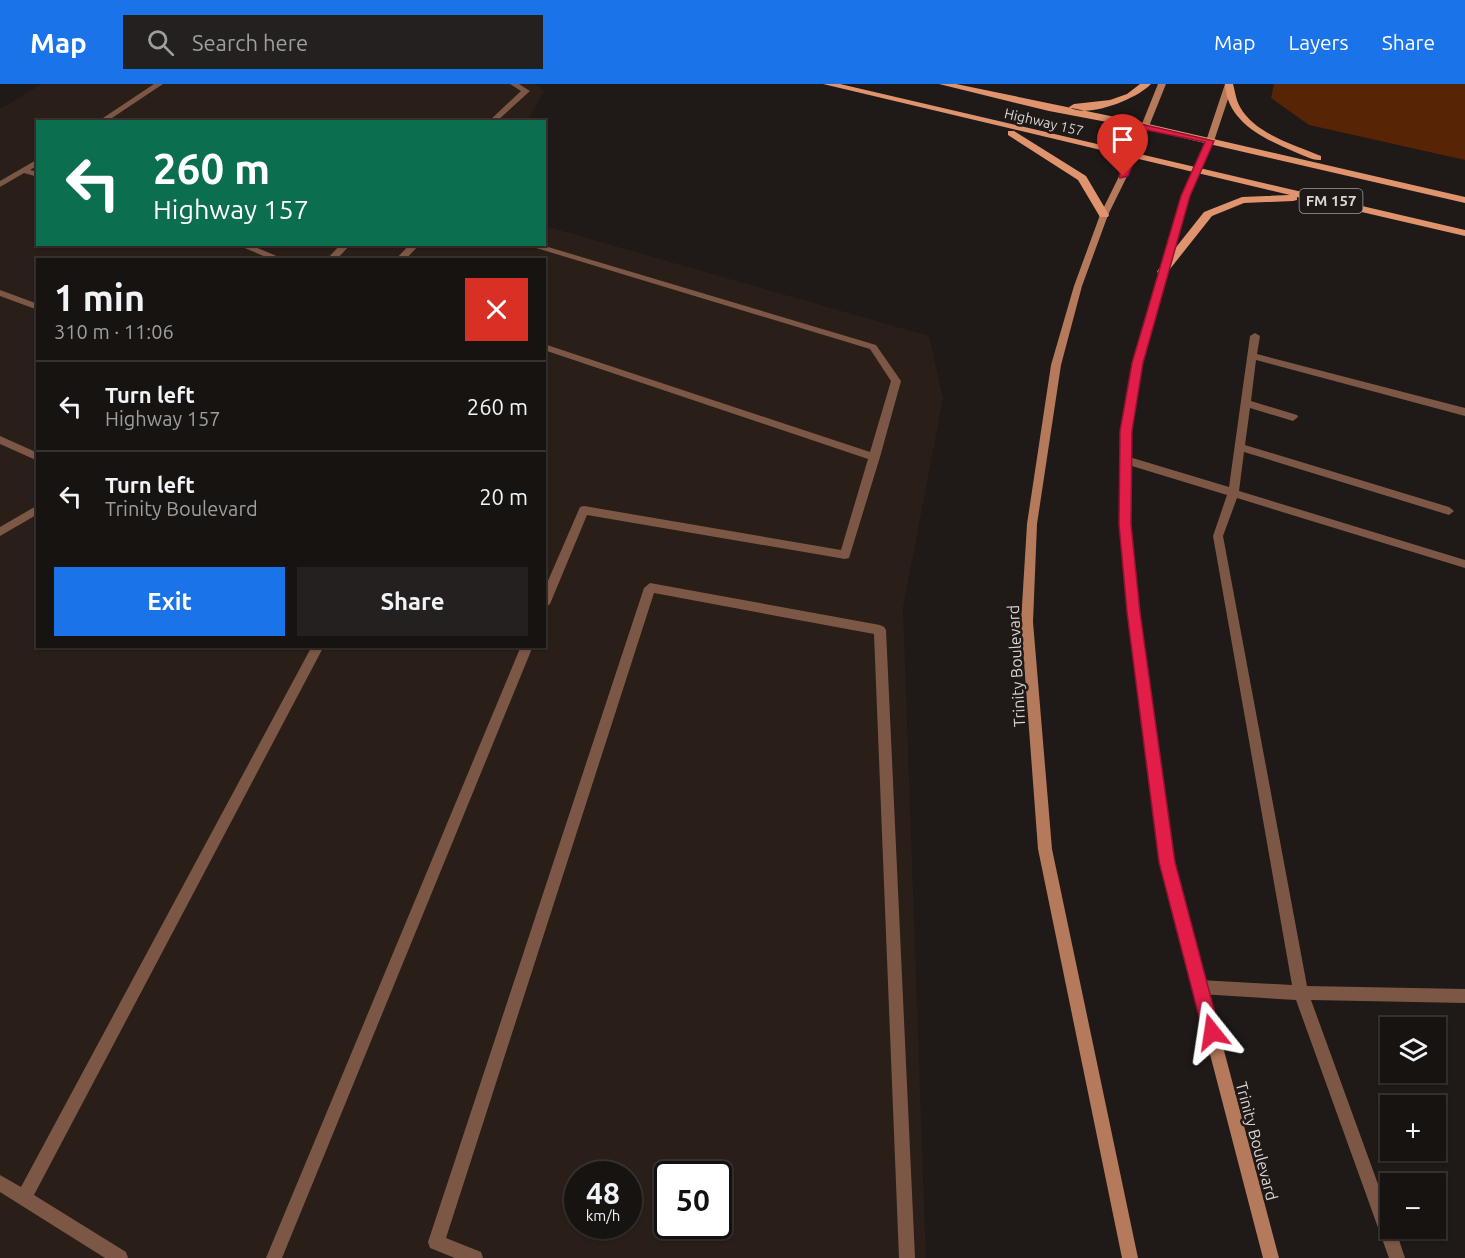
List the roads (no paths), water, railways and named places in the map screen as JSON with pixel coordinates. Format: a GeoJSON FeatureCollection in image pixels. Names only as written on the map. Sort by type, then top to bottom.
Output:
{"type":"FeatureCollection","features":[{"type":"Feature","properties":{"kind":"main road","name":"Highway 157"},"geometry":{"type":"LineString","coordinates":[[828,84],[1465,233]]}},
{"type":"Feature","properties":{"kind":"main road","name":"Highway 157"},"geometry":{"type":"LineString","coordinates":[[944,84],[1049,108],[1144,126],[1465,200]]}},
{"type":"Feature","properties":{"kind":"main road"},"geometry":{"type":"LineString","coordinates":[[1049,108],[1105,105],[1136,94],[1146,84]]}},
{"type":"Feature","properties":{"kind":"main road","name":"Trinity Boulevard"},"geometry":{"type":"LineString","coordinates":[[1130,1258],[1045,849],[1027,622],[1032,524],[1056,364],[1078,286],[1104,214],[1133,156],[1162,84]]}},
{"type":"Feature","properties":{"kind":"main road"},"geometry":{"type":"LineString","coordinates":[[1229,84],[1236,107],[1246,120],[1278,141],[1356,174]]}},
{"type":"Feature","properties":{"kind":"main road","name":"Trinity Boulevard"},"geometry":{"type":"LineString","coordinates":[[1229,84],[1210,141],[1185,196],[1138,363],[1126,431],[1125,524],[1133,612],[1167,862],[1271,1258]]}},
{"type":"Feature","properties":{"kind":"main road"},"geometry":{"type":"LineString","coordinates":[[995,124],[1082,178],[1104,214]]}},
{"type":"Feature","properties":{"kind":"main road"},"geometry":{"type":"LineString","coordinates":[[1162,272],[1208,214],[1242,200],[1314,198]]}},
{"type":"Feature","properties":{"kind":"lane"},"geometry":{"type":"LineString","coordinates":[[103,120],[159,84]]}},
{"type":"Feature","properties":{"kind":"lane"},"geometry":{"type":"LineString","coordinates":[[493,120],[526,91],[514,84]]}},
{"type":"Feature","properties":{"kind":"lane"},"geometry":{"type":"LineString","coordinates":[[0,184],[36,162]]}},
{"type":"Feature","properties":{"kind":"lane"},"geometry":{"type":"LineString","coordinates":[[23,170],[36,174]]}},
{"type":"Feature","properties":{"kind":"lane"},"geometry":{"type":"LineString","coordinates":[[244,246],[277,258]]}},
{"type":"Feature","properties":{"kind":"lane"},"geometry":{"type":"LineString","coordinates":[[332,258],[345,246]]}},
{"type":"Feature","properties":{"kind":"lane"},"geometry":{"type":"LineString","coordinates":[[401,258],[414,246]]}},
{"type":"Feature","properties":{"kind":"lane"},"geometry":{"type":"LineString","coordinates":[[534,246],[873,348],[896,381],[844,555],[584,510],[546,599]]}},
{"type":"Feature","properties":{"kind":"lane"},"geometry":{"type":"LineString","coordinates":[[0,293],[36,306]]}},
{"type":"Feature","properties":{"kind":"lane"},"geometry":{"type":"LineString","coordinates":[[1255,336],[1233,493],[1218,536],[1300,993],[1397,1258]]}},
{"type":"Feature","properties":{"kind":"lane"},"geometry":{"type":"LineString","coordinates":[[546,348],[875,457]]}},
{"type":"Feature","properties":{"kind":"lane"},"geometry":{"type":"LineString","coordinates":[[1252,356],[1465,412]]}},
{"type":"Feature","properties":{"kind":"lane"},"geometry":{"type":"LineString","coordinates":[[1246,403],[1293,417]]}},
{"type":"Feature","properties":{"kind":"lane"},"geometry":{"type":"LineString","coordinates":[[0,440],[36,456]]}},
{"type":"Feature","properties":{"kind":"lane"},"geometry":{"type":"LineString","coordinates":[[1240,447],[1449,511]]}},
{"type":"Feature","properties":{"kind":"lane"},"geometry":{"type":"LineString","coordinates":[[1126,460],[1465,564]]}},
{"type":"Feature","properties":{"kind":"lane"},"geometry":{"type":"LineString","coordinates":[[0,532],[36,510]]}},
{"type":"Feature","properties":{"kind":"lane"},"geometry":{"type":"LineString","coordinates":[[475,1258],[436,1242],[650,588],[880,630],[907,1258]]}},
{"type":"Feature","properties":{"kind":"lane"},"geometry":{"type":"LineString","coordinates":[[24,1198],[317,648]]}},
{"type":"Feature","properties":{"kind":"lane"},"geometry":{"type":"LineString","coordinates":[[274,1258],[526,648]]}},
{"type":"Feature","properties":{"kind":"lane"},"geometry":{"type":"LineString","coordinates":[[1200,987],[1300,993],[1465,996]]}},
{"type":"Feature","properties":{"kind":"lane"},"geometry":{"type":"LineString","coordinates":[[0,1183],[120,1258]]}}]}
